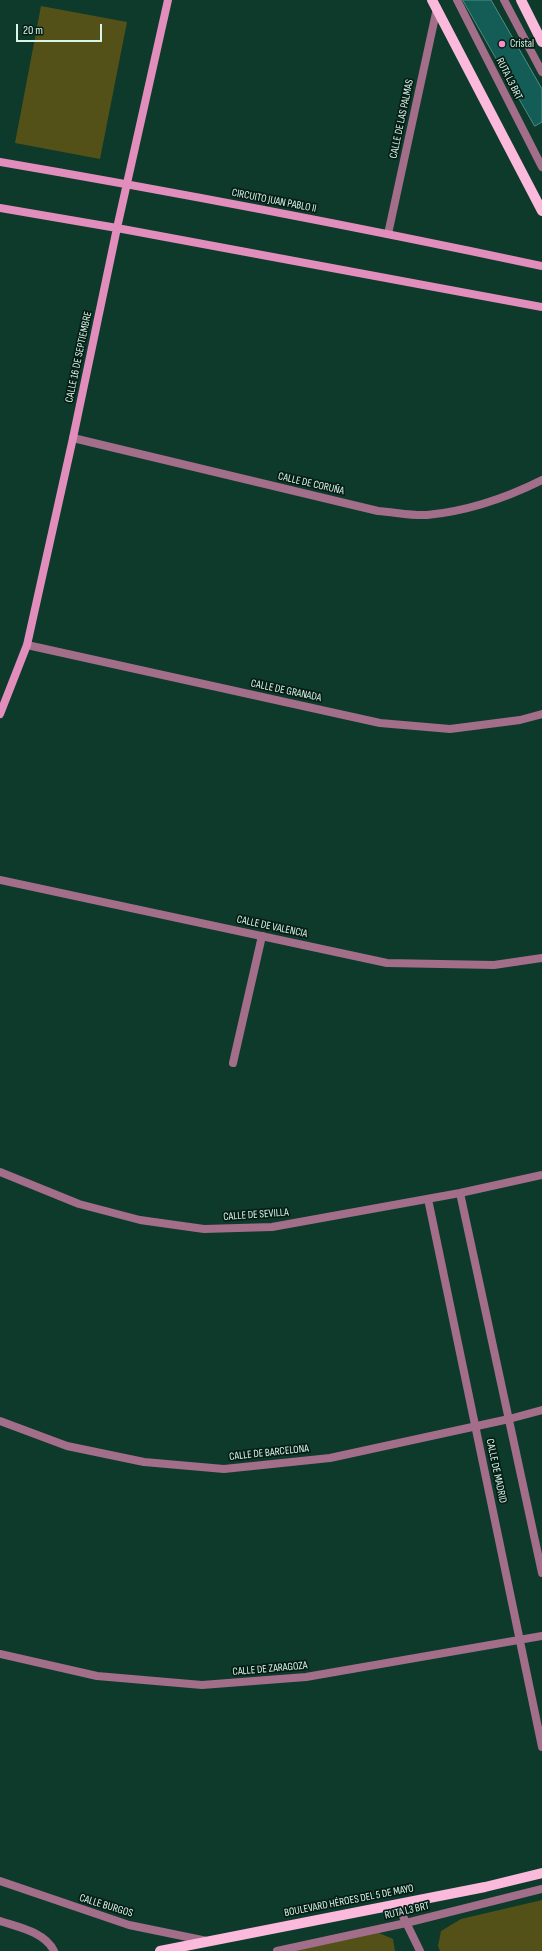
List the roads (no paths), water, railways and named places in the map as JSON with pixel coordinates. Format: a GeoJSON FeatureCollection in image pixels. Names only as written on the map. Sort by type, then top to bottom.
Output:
{"type":"FeatureCollection","features":[{"type":"Feature","properties":{"kind":"main road","name":"CALLE 16 DE SEPTIEMBRE"},"geometry":{"type":"LineString","coordinates":[[0,714],[27,645],[74,438],[117,228],[168,0]]}},
{"type":"Feature","properties":{"kind":"main road"},"geometry":{"type":"LineString","coordinates":[[521,0],[542,42]]}},
{"type":"Feature","properties":{"kind":"main road"},"geometry":{"type":"LineString","coordinates":[[435,4],[542,211]]}},
{"type":"Feature","properties":{"kind":"main road","name":"CIRCUITO JUAN PABLO II"},"geometry":{"type":"LineString","coordinates":[[0,162],[128,184],[388,234],[542,266]]}},
{"type":"Feature","properties":{"kind":"main road"},"geometry":{"type":"LineString","coordinates":[[0,208],[117,228],[542,307]]}},
{"type":"Feature","properties":{"kind":"main road","name":"BOULEVARD HÉROES DEL 5 DE MAYO"},"geometry":{"type":"LineString","coordinates":[[160,1951],[485,1887],[542,1873]]}},
{"type":"Feature","properties":{"kind":"street","name":"RUTA L3 BRT"},"geometry":{"type":"LineString","coordinates":[[457,0],[542,168]]}},
{"type":"Feature","properties":{"kind":"street"},"geometry":{"type":"LineString","coordinates":[[504,0],[542,72]]}},
{"type":"Feature","properties":{"kind":"street","name":"CALLE DE LAS PALMAS"},"geometry":{"type":"LineString","coordinates":[[388,234],[435,4]]}},
{"type":"Feature","properties":{"kind":"street","name":"CALLE DE CORUÑA"},"geometry":{"type":"LineString","coordinates":[[74,438],[378,511],[426,515],[472,507],[515,494],[542,480]]}},
{"type":"Feature","properties":{"kind":"street","name":"CALLE DE GRANADA"},"geometry":{"type":"LineString","coordinates":[[27,645],[380,723],[450,729],[520,720],[542,714]]}},
{"type":"Feature","properties":{"kind":"street","name":"CALLE DE VALENCIA"},"geometry":{"type":"LineString","coordinates":[[0,880],[387,963],[494,965],[542,958]]}},
{"type":"Feature","properties":{"kind":"street"},"geometry":{"type":"LineString","coordinates":[[233,1063],[262,936]]}},
{"type":"Feature","properties":{"kind":"street","name":"CALLE DE SEVILLA"},"geometry":{"type":"LineString","coordinates":[[0,1172],[79,1204],[140,1220],[204,1229],[272,1227],[460,1193],[542,1174]]}},
{"type":"Feature","properties":{"kind":"street"},"geometry":{"type":"LineString","coordinates":[[460,1193],[542,1573]]}},
{"type":"Feature","properties":{"kind":"street","name":"CALLE DE MADRID"},"geometry":{"type":"LineString","coordinates":[[428,1199],[542,1747]]}},
{"type":"Feature","properties":{"kind":"street","name":"CALLE DE BARCELONA"},"geometry":{"type":"LineString","coordinates":[[0,1421],[67,1446],[82,1450],[144,1462],[224,1469],[330,1458],[509,1420],[542,1410]]}},
{"type":"Feature","properties":{"kind":"street","name":"CALLE DE ZARAGOZA"},"geometry":{"type":"LineString","coordinates":[[0,1654],[97,1676],[202,1685],[306,1677],[542,1636]]}},
{"type":"Feature","properties":{"kind":"street","name":"CALLE BURGOS"},"geometry":{"type":"LineString","coordinates":[[0,1881],[63,1904],[129,1925],[208,1941]]}},
{"type":"Feature","properties":{"kind":"street","name":"RUTA L3 BRT"},"geometry":{"type":"LineString","coordinates":[[277,1951],[406,1923],[542,1889]]}},
{"type":"Feature","properties":{"kind":"street"},"geometry":{"type":"LineString","coordinates":[[397,1904],[420,1951]]}},
{"type":"Feature","properties":{"kind":"street"},"geometry":{"type":"LineString","coordinates":[[0,1921],[40,1936],[51,1945],[54,1951]]}},
{"type":"Feature","properties":{"kind":"place","name":"Cristal"},"geometry":{"type":"Point","coordinates":[502,44]}}]}
